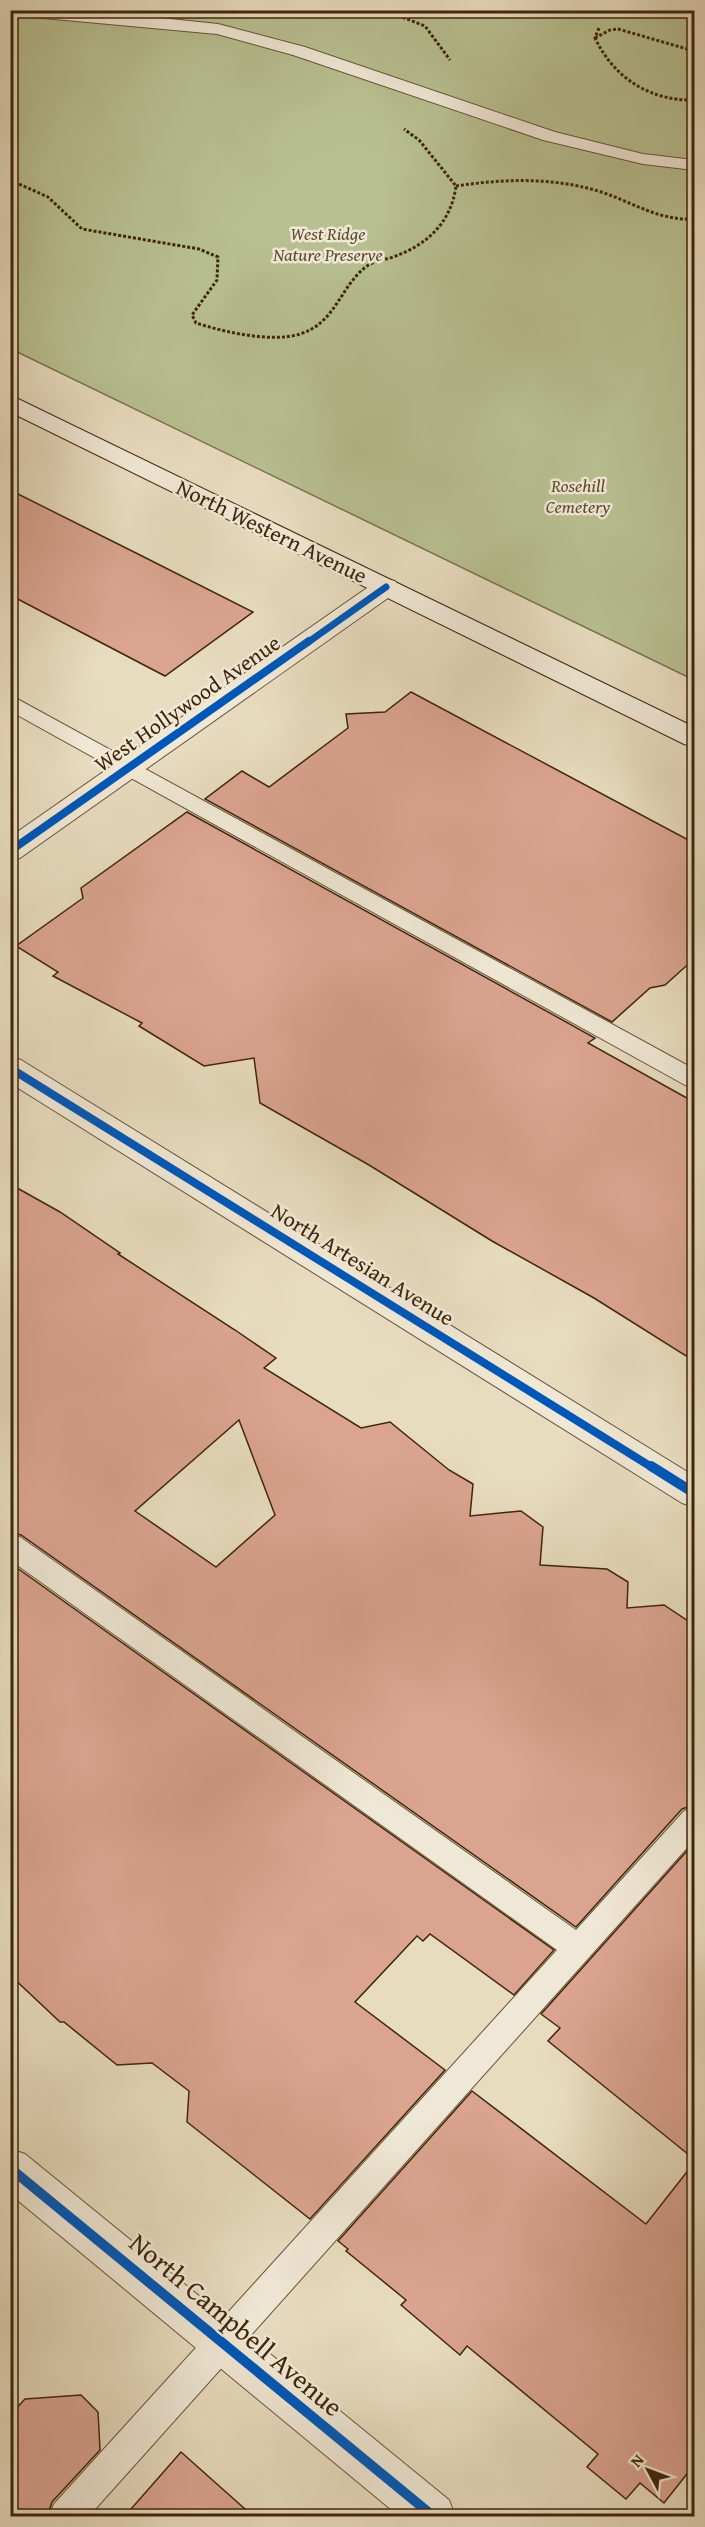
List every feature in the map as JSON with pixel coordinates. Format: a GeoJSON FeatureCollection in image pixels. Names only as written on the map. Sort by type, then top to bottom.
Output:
{"type":"FeatureCollection","features":[{"type":"Feature","properties":{"kind":"street","name":"North Western Avenue"},"geometry":{"type":"LineString","coordinates":[[10,402],[694,738]]}},
{"type":"Feature","properties":{"kind":"street","name":"West Hollywood Avenue"},"geometry":{"type":"LineString","coordinates":[[10,850],[386,587]]}},
{"type":"Feature","properties":{"kind":"street","name":"North Artesian Avenue"},"geometry":{"type":"LineString","coordinates":[[10,1068],[694,1493]]}},
{"type":"Feature","properties":{"kind":"street","name":"North Campbell Avenue"},"geometry":{"type":"LineString","coordinates":[[10,2168],[433,2517]]}},
{"type":"Feature","properties":{"kind":"lane"},"geometry":{"type":"LineString","coordinates":[[11,10],[218,29],[299,51],[549,136],[643,159],[694,165]]}},
{"type":"Feature","properties":{"kind":"lane"},"geometry":{"type":"LineString","coordinates":[[10,702],[694,1079]]}},
{"type":"Feature","properties":{"kind":"lane"},"geometry":{"type":"LineString","coordinates":[[10,1545],[579,1948]]}},
{"type":"Feature","properties":{"kind":"lane"},"geometry":{"type":"LineString","coordinates":[[66,2517],[694,1820]]}},
{"type":"Feature","properties":{"kind":"path"},"geometry":{"type":"LineString","coordinates":[[10,180],[43,194],[70,214],[73,221],[82,229],[199,249],[218,257],[217,280],[192,315],[196,323],[213,329],[300,334],[324,321],[339,306],[348,289],[365,267],[404,253],[430,239],[443,224],[456,197],[456,186],[419,140],[398,125],[400,107],[420,92],[442,82],[451,73],[452,62],[440,51],[432,34],[424,25],[384,10]]}},
{"type":"Feature","properties":{"kind":"path"},"geometry":{"type":"LineString","coordinates":[[599,28],[595,38],[605,60],[631,84],[656,96],[694,100]]}},
{"type":"Feature","properties":{"kind":"path"},"geometry":{"type":"LineString","coordinates":[[595,38],[610,30],[618,29],[694,51]]}},
{"type":"Feature","properties":{"kind":"path"},"geometry":{"type":"LineString","coordinates":[[694,63],[692,68],[694,73]]}},
{"type":"Feature","properties":{"kind":"path"},"geometry":{"type":"LineString","coordinates":[[456,186],[537,179],[597,191],[657,214],[686,220],[694,219]]}},
{"type":"Feature","properties":{"kind":"green space","name":"West Ridge Nature Preserve"},"geometry":{"type":"Polygon","coordinates":[[[10,11],[694,11],[694,680],[11,349],[10,11]]]}},
{"type":"Feature","properties":{"kind":"building"},"geometry":{"type":"Polygon","coordinates":[[[10,490],[253,612],[165,676],[10,595],[10,490]]]}},
{"type":"Feature","properties":{"kind":"building"},"geometry":{"type":"Polygon","coordinates":[[[411,692],[694,843],[694,959],[665,985],[650,988],[612,1022],[205,799],[242,771],[269,787],[348,728],[346,714],[385,712],[411,692]]]}},
{"type":"Feature","properties":{"kind":"building"},"geometry":{"type":"Polygon","coordinates":[[[187,812],[595,1038],[588,1043],[694,1102],[694,1361],[594,1298],[492,1241],[369,1165],[260,1103],[254,1058],[204,1066],[139,1026],[142,1023],[53,976],[58,972],[16,946],[83,898],[81,888],[187,812]]]}},
{"type":"Feature","properties":{"kind":"building"},"geometry":{"type":"Polygon","coordinates":[[[10,1184],[60,1212],[120,1253],[118,1254],[276,1358],[264,1368],[361,1428],[390,1422],[449,1470],[473,1484],[470,1516],[521,1511],[543,1527],[540,1565],[607,1569],[628,1582],[627,1608],[664,1605],[694,1625],[694,1805],[682,1809],[576,1927],[21,1535],[10,1532],[10,1184]],[[239,1420],[135,1511],[216,1567],[275,1515],[239,1420]]]}},
{"type":"Feature","properties":{"kind":"building"},"geometry":{"type":"Polygon","coordinates":[[[10,1563],[554,1950],[514,1995],[430,1934],[423,1941],[417,1936],[355,2002],[445,2070],[310,2219],[187,2122],[189,2091],[152,2063],[117,2065],[64,2022],[60,2022],[10,1975],[10,1563]]]}},
{"type":"Feature","properties":{"kind":"building"},"geometry":{"type":"Polygon","coordinates":[[[694,1843],[694,2159],[548,2041],[560,2028],[541,2014],[694,1843]]]}},
{"type":"Feature","properties":{"kind":"building"},"geometry":{"type":"Polygon","coordinates":[[[472,2091],[646,2224],[694,2163],[694,2465],[664,2503],[640,2483],[626,2499],[587,2467],[598,2454],[467,2346],[460,2355],[401,2305],[406,2300],[346,2251],[348,2249],[338,2241],[472,2091]]]}},
{"type":"Feature","properties":{"kind":"building"},"geometry":{"type":"Polygon","coordinates":[[[81,2395],[98,2412],[100,2450],[52,2502],[47,2517],[10,2517],[10,2415],[25,2399],[81,2395]]]}},
{"type":"Feature","properties":{"kind":"building"},"geometry":{"type":"Polygon","coordinates":[[[181,2452],[254,2517],[124,2517],[181,2452]]]}},
{"type":"Feature","properties":{"kind":"cycle path"},"geometry":{"type":"LineString","coordinates":[[10,851],[386,587]]}},
{"type":"Feature","properties":{"kind":"cycle path"},"geometry":{"type":"LineString","coordinates":[[10,1068],[694,1493]]}},
{"type":"Feature","properties":{"kind":"cycle path"},"geometry":{"type":"LineString","coordinates":[[10,2168],[433,2516]]}},
{"type":"Feature","properties":{"kind":"park label","name":"Rosehill Cemetery"},"geometry":{"type":"Point","coordinates":[578,496]}}]}
